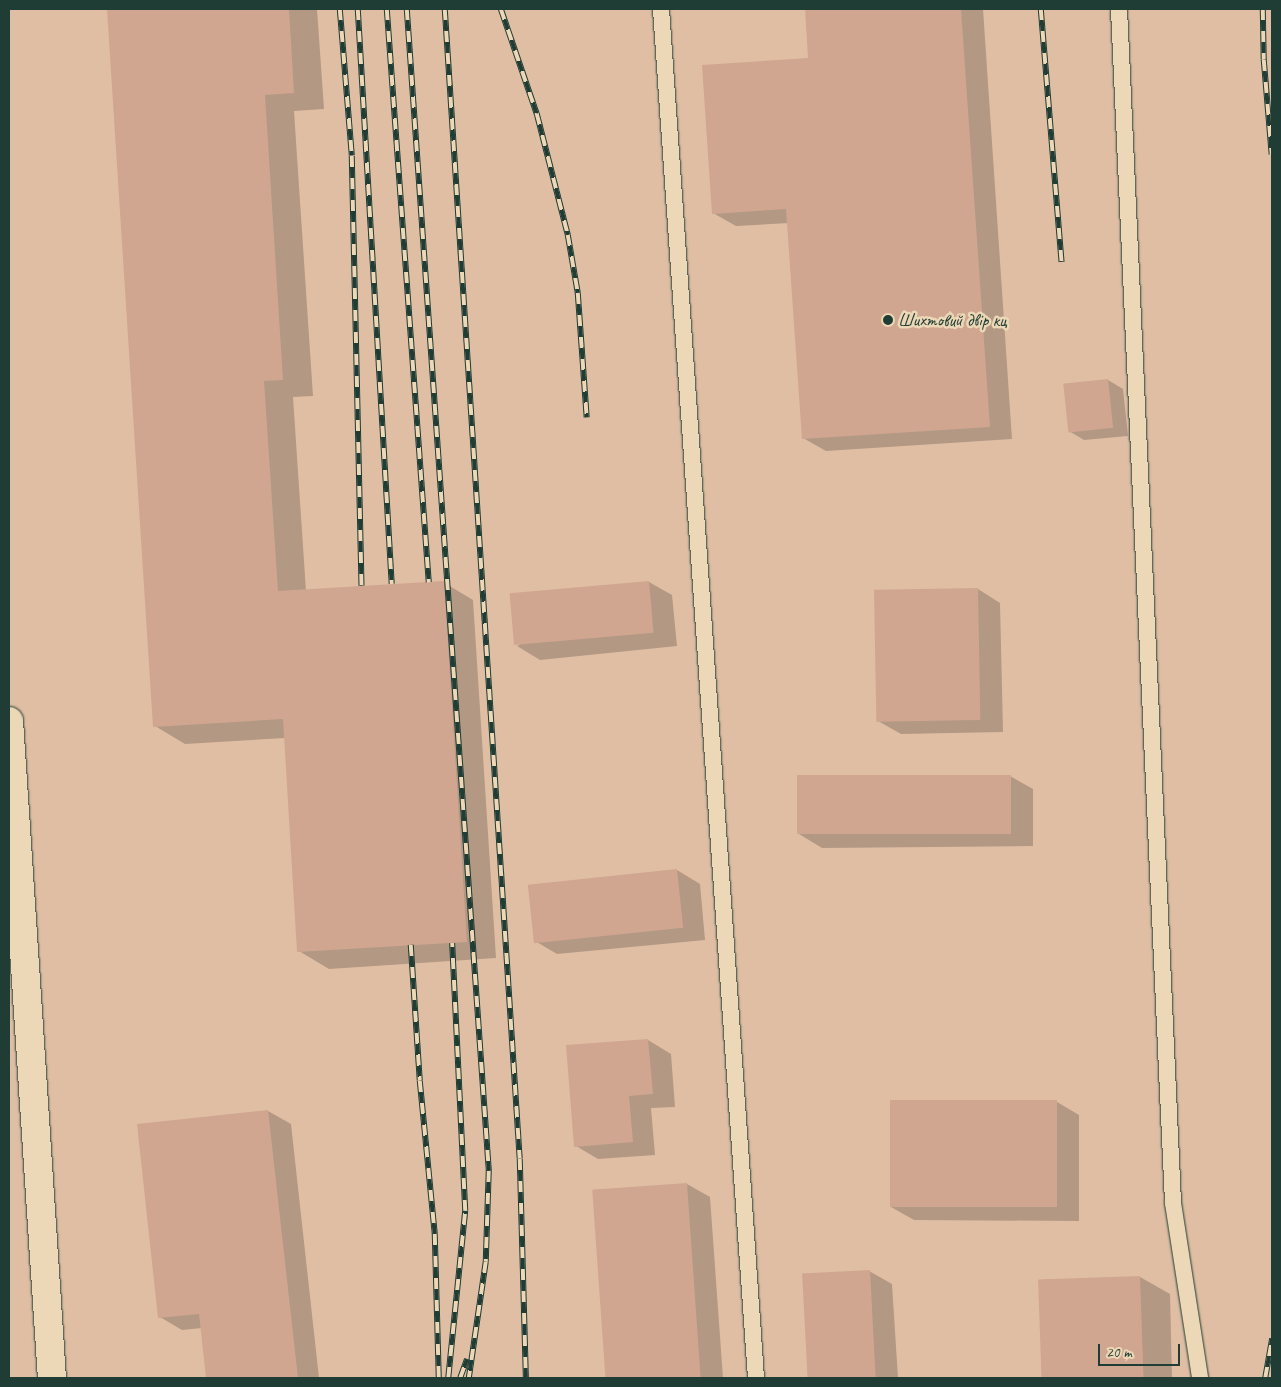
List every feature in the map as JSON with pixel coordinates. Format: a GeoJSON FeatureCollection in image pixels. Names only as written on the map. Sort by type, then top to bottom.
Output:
{"type":"FeatureCollection","features":[{"type":"Feature","properties":{"kind":"street"},"geometry":{"type":"LineString","coordinates":[[9,721],[52,1378]]}},
{"type":"Feature","properties":{"kind":"lane"},"geometry":{"type":"LineString","coordinates":[[661,9],[756,1378]]}},
{"type":"Feature","properties":{"kind":"lane"},"geometry":{"type":"LineString","coordinates":[[1118,9],[1172,1203],[1200,1378]]}},
{"type":"Feature","properties":{"kind":"shaded area"},"geometry":{"type":"Polygon","coordinates":[[[9,9],[1272,9],[1272,1378],[9,1378],[9,9]]]}},
{"type":"Feature","properties":{"kind":"building"},"geometry":{"type":"Polygon","coordinates":[[[107,9],[289,9],[294,93],[265,95],[283,380],[264,381],[278,591],[444,581],[467,942],[297,952],[283,719],[153,727],[107,9]]]}},
{"type":"Feature","properties":{"kind":"building","name":"Шихтовий двір кц"},"geometry":{"type":"Polygon","coordinates":[[[805,9],[961,9],[990,427],[802,439],[786,209],[712,214],[702,65],[808,58],[805,9]]]}},
{"type":"Feature","properties":{"kind":"building"},"geometry":{"type":"Polygon","coordinates":[[[1108,379],[1113,428],[1068,432],[1063,384],[1108,379]]]}},
{"type":"Feature","properties":{"kind":"building"},"geometry":{"type":"Polygon","coordinates":[[[649,581],[654,633],[514,645],[510,593],[649,581]]]}},
{"type":"Feature","properties":{"kind":"building"},"geometry":{"type":"Polygon","coordinates":[[[978,588],[980,720],[876,722],[874,590],[978,588]]]}},
{"type":"Feature","properties":{"kind":"building"},"geometry":{"type":"Polygon","coordinates":[[[797,775],[1011,775],[1011,834],[797,834],[797,775]]]}},
{"type":"Feature","properties":{"kind":"building"},"geometry":{"type":"Polygon","coordinates":[[[677,869],[683,928],[534,943],[528,885],[677,869]]]}},
{"type":"Feature","properties":{"kind":"building"},"geometry":{"type":"Polygon","coordinates":[[[648,1039],[653,1094],[629,1096],[633,1142],[574,1147],[566,1045],[648,1039]]]}},
{"type":"Feature","properties":{"kind":"building"},"geometry":{"type":"Polygon","coordinates":[[[890,1100],[1057,1100],[1057,1207],[890,1207],[890,1100]]]}},
{"type":"Feature","properties":{"kind":"building"},"geometry":{"type":"Polygon","coordinates":[[[268,1110],[298,1378],[206,1378],[199,1314],[158,1318],[137,1124],[268,1110]]]}},
{"type":"Feature","properties":{"kind":"building"},"geometry":{"type":"Polygon","coordinates":[[[687,1183],[701,1378],[605,1378],[592,1190],[687,1183]]]}},
{"type":"Feature","properties":{"kind":"building"},"geometry":{"type":"Polygon","coordinates":[[[870,1270],[876,1378],[808,1378],[802,1274],[870,1270]]]}},
{"type":"Feature","properties":{"kind":"building"},"geometry":{"type":"Polygon","coordinates":[[[1140,1276],[1144,1378],[1041,1378],[1038,1280],[1140,1276]]]}},
{"type":"Feature","properties":{"kind":"railway"},"geometry":{"type":"LineString","coordinates":[[340,9],[352,156],[362,586]]}},
{"type":"Feature","properties":{"kind":"railway"},"geometry":{"type":"LineString","coordinates":[[358,9],[392,584]]}},
{"type":"Feature","properties":{"kind":"railway"},"geometry":{"type":"LineString","coordinates":[[387,9],[429,582]]}},
{"type":"Feature","properties":{"kind":"railway"},"geometry":{"type":"LineString","coordinates":[[407,9],[489,1171],[486,1262],[469,1378]]}},
{"type":"Feature","properties":{"kind":"railway"},"geometry":{"type":"LineString","coordinates":[[445,9],[520,1159],[526,1378]]}},
{"type":"Feature","properties":{"kind":"railway"},"geometry":{"type":"LineString","coordinates":[[501,9],[537,114],[568,235],[578,293],[587,418]]}},
{"type":"Feature","properties":{"kind":"railway"},"geometry":{"type":"LineString","coordinates":[[1041,9],[1062,262]]}},
{"type":"Feature","properties":{"kind":"railway"},"geometry":{"type":"LineString","coordinates":[[1263,9],[1264,60],[1272,155]]}},
{"type":"Feature","properties":{"kind":"railway"},"geometry":{"type":"LineString","coordinates":[[448,1378],[465,1211],[452,943]]}},
{"type":"Feature","properties":{"kind":"railway"},"geometry":{"type":"LineString","coordinates":[[411,945],[420,1081],[435,1234],[439,1378]]}},
{"type":"Feature","properties":{"kind":"railway"},"geometry":{"type":"LineString","coordinates":[[1265,1378],[1272,1339]]}},
{"type":"Feature","properties":{"kind":"railway"},"geometry":{"type":"LineString","coordinates":[[460,1378],[467,1359]]}},
{"type":"Feature","properties":{"kind":"place","name":"Шихтовий двір кц"},"geometry":{"type":"Point","coordinates":[888,320]}}]}
